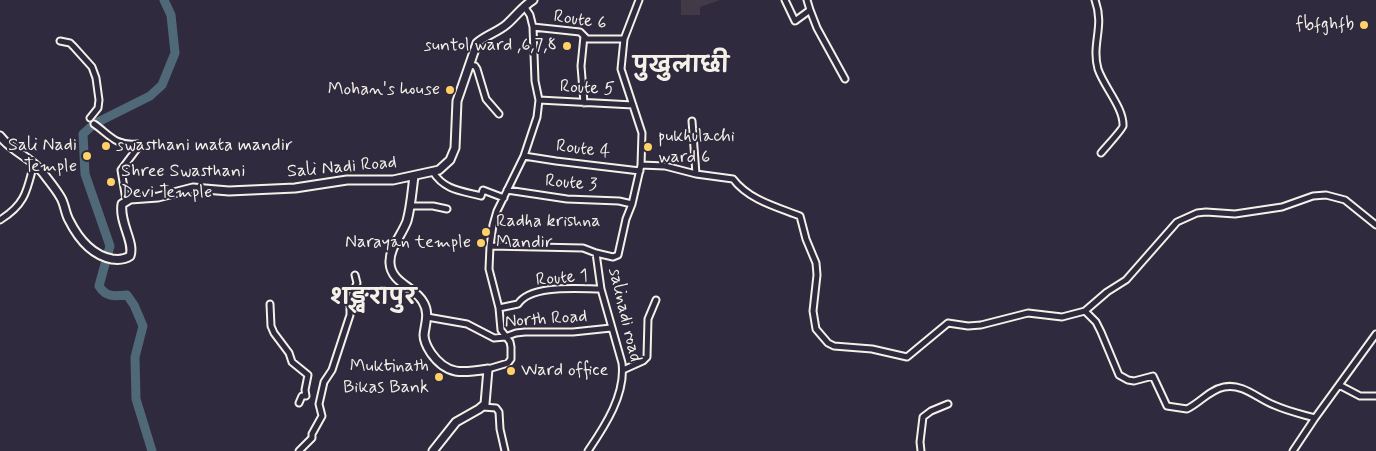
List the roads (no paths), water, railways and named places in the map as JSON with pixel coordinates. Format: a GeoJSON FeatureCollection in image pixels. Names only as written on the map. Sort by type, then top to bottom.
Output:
{"type":"FeatureCollection","features":[{"type":"Feature","properties":{"kind":"main road"},"geometry":{"type":"LineString","coordinates":[[414,176],[433,172],[444,167],[453,154],[457,101],[477,43],[506,25],[529,2]]}},
{"type":"Feature","properties":{"kind":"main road"},"geometry":{"type":"LineString","coordinates":[[0,136],[15,151],[34,163],[59,195],[68,219],[88,248],[98,255],[120,260],[128,258],[132,251],[122,216],[122,204],[126,200]]}},
{"type":"Feature","properties":{"kind":"main road","name":"Sali Nadi Road"},"geometry":{"type":"LineString","coordinates":[[126,200],[166,196],[193,188],[229,191],[295,188],[347,180],[394,180],[414,176],[410,206],[404,227],[391,256],[390,265],[394,276],[423,301],[427,317]]}},
{"type":"Feature","properties":{"kind":"main road"},"geometry":{"type":"LineString","coordinates":[[427,317],[425,343],[439,364],[463,373],[488,369],[486,401],[483,407],[456,422],[433,451]]}},
{"type":"Feature","properties":{"kind":"street","name":"salinadi road"},"geometry":{"type":"LineString","coordinates":[[588,451],[603,429],[622,385],[623,370],[601,289],[596,253],[612,257],[618,255],[640,168],[642,132],[621,69],[624,39],[638,0]]}},
{"type":"Feature","properties":{"kind":"street"},"geometry":{"type":"LineString","coordinates":[[785,0],[793,21],[796,21],[810,10]]}},
{"type":"Feature","properties":{"kind":"street"},"geometry":{"type":"LineString","coordinates":[[807,0],[817,28],[844,78]]}},
{"type":"Feature","properties":{"kind":"street"},"geometry":{"type":"LineString","coordinates":[[1095,0],[1100,20],[1096,44],[1098,66],[1105,85],[1120,112],[1123,124],[1121,130],[1101,153]]}},
{"type":"Feature","properties":{"kind":"street"},"geometry":{"type":"LineString","coordinates":[[488,369],[503,365],[511,360],[511,345],[501,330],[499,308],[490,275],[490,246],[493,225],[507,190],[524,156],[536,117],[539,100],[535,81],[534,28],[529,2]]}},
{"type":"Feature","properties":{"kind":"street","name":"Route 6"},"geometry":{"type":"LineString","coordinates":[[534,28],[580,32],[587,38],[624,39]]}},
{"type":"Feature","properties":{"kind":"street"},"geometry":{"type":"LineString","coordinates":[[584,36],[581,66],[584,102]]}},
{"type":"Feature","properties":{"kind":"street"},"geometry":{"type":"LineString","coordinates":[[60,41],[70,43],[94,71],[99,100],[98,108],[90,118]]}},
{"type":"Feature","properties":{"kind":"street"},"geometry":{"type":"LineString","coordinates":[[470,65],[477,69],[486,99],[499,114]]}},
{"type":"Feature","properties":{"kind":"street","name":"Route 5"},"geometry":{"type":"LineString","coordinates":[[539,100],[633,105]]}},
{"type":"Feature","properties":{"kind":"street"},"geometry":{"type":"LineString","coordinates":[[692,121],[696,174]]}},
{"type":"Feature","properties":{"kind":"street"},"geometry":{"type":"LineString","coordinates":[[94,124],[105,134],[120,143],[138,144],[139,146],[121,170],[126,200]]}},
{"type":"Feature","properties":{"kind":"street","name":"Route 4"},"geometry":{"type":"LineString","coordinates":[[524,156],[556,162],[640,168],[665,166],[696,174],[733,180],[740,188],[752,196],[800,216],[806,239],[816,263],[817,276],[814,312],[816,329],[826,341],[834,346],[872,349],[907,356],[948,323],[968,326],[981,325],[1028,312],[1062,317],[1085,311]]}},
{"type":"Feature","properties":{"kind":"street"},"geometry":{"type":"LineString","coordinates":[[0,220],[12,213],[21,203],[34,163]]}},
{"type":"Feature","properties":{"kind":"street"},"geometry":{"type":"LineString","coordinates":[[433,172],[439,182],[450,188],[481,196],[483,190],[504,198]]}},
{"type":"Feature","properties":{"kind":"street","name":"Route 3"},"geometry":{"type":"LineString","coordinates":[[507,190],[567,199],[619,201],[632,204]]}},
{"type":"Feature","properties":{"kind":"street"},"geometry":{"type":"LineString","coordinates":[[1315,418],[1291,412],[1245,389],[1232,386],[1216,389],[1187,409],[1167,406],[1153,376],[1134,381],[1120,375],[1102,332],[1096,322],[1085,311],[1107,292],[1126,280],[1177,222],[1196,213],[1235,214],[1282,207],[1313,196],[1326,194],[1345,200],[1376,225]]}},
{"type":"Feature","properties":{"kind":"street"},"geometry":{"type":"LineString","coordinates":[[410,206],[432,206],[447,209]]}},
{"type":"Feature","properties":{"kind":"street"},"geometry":{"type":"LineString","coordinates":[[490,246],[583,248],[596,253]]}},
{"type":"Feature","properties":{"kind":"street"},"geometry":{"type":"LineString","coordinates":[[299,451],[312,438],[312,434],[322,416],[319,401],[324,382],[332,370],[350,315],[350,301],[357,283],[354,275]]}},
{"type":"Feature","properties":{"kind":"street","name":"Route 1"},"geometry":{"type":"LineString","coordinates":[[499,308],[518,304],[525,296],[540,292],[566,288],[601,289]]}},
{"type":"Feature","properties":{"kind":"street"},"geometry":{"type":"LineString","coordinates":[[623,370],[643,362],[647,357],[648,319],[656,300]]}},
{"type":"Feature","properties":{"kind":"street"},"geometry":{"type":"LineString","coordinates":[[270,304],[274,333],[289,353],[292,362],[308,376],[305,390],[306,396],[302,396],[299,403]]}},
{"type":"Feature","properties":{"kind":"street","name":"North Road"},"geometry":{"type":"LineString","coordinates":[[427,317],[467,324],[494,338],[525,332],[580,331],[611,328]]}},
{"type":"Feature","properties":{"kind":"street"},"geometry":{"type":"LineString","coordinates":[[1293,451],[1376,334]]}},
{"type":"Feature","properties":{"kind":"street"},"geometry":{"type":"LineString","coordinates":[[1339,385],[1360,396],[1376,396]]}},
{"type":"Feature","properties":{"kind":"street"},"geometry":{"type":"LineString","coordinates":[[921,451],[920,442],[923,417],[931,411],[948,404]]}},
{"type":"Feature","properties":{"kind":"street"},"geometry":{"type":"LineString","coordinates":[[483,407],[496,408],[499,412],[500,429],[505,451]]}},
{"type":"Feature","properties":{"kind":"waterway"},"geometry":{"type":"LineString","coordinates":[[152,451],[136,399],[135,357],[143,326],[134,305],[127,295],[115,296],[108,294],[99,286],[110,246],[85,174],[83,134],[94,124],[150,96],[162,85],[175,53],[171,15],[164,0]]}},
{"type":"Feature","properties":{"kind":"place","name":"fbfghfb"},"geometry":{"type":"Point","coordinates":[1364,25]}},
{"type":"Feature","properties":{"kind":"place","name":"suntol ward ,6,7,8"},"geometry":{"type":"Point","coordinates":[567,46]}},
{"type":"Feature","properties":{"kind":"place","name":"Mohan's house"},"geometry":{"type":"Point","coordinates":[450,90]}},
{"type":"Feature","properties":{"kind":"place","name":"swasthani mata mandir"},"geometry":{"type":"Point","coordinates":[106,146]}},
{"type":"Feature","properties":{"kind":"place","name":"pukhulachi ward 6"},"geometry":{"type":"Point","coordinates":[648,147]}},
{"type":"Feature","properties":{"kind":"place","name":"Sali Nadi Temple"},"geometry":{"type":"Point","coordinates":[87,156]}},
{"type":"Feature","properties":{"kind":"place","name":"Shree Swasthani Devi Temple"},"geometry":{"type":"Point","coordinates":[111,182]}},
{"type":"Feature","properties":{"kind":"place","name":"Radha krishna Mandir"},"geometry":{"type":"Point","coordinates":[486,232]}},
{"type":"Feature","properties":{"kind":"place","name":"Narayan temple"},"geometry":{"type":"Point","coordinates":[481,243]}},
{"type":"Feature","properties":{"kind":"place","name":"Ward office"},"geometry":{"type":"Point","coordinates":[511,371]}},
{"type":"Feature","properties":{"kind":"place","name":"Muktinath Bikas Bank"},"geometry":{"type":"Point","coordinates":[439,377]}},
{"type":"Feature","properties":{"kind":"district","name":"पुखुलाछी"},"geometry":{"type":"Point","coordinates":[681,67]}},
{"type":"Feature","properties":{"kind":"district","name":"शङ्खरापुर"},"geometry":{"type":"Point","coordinates":[373,299]}}]}
